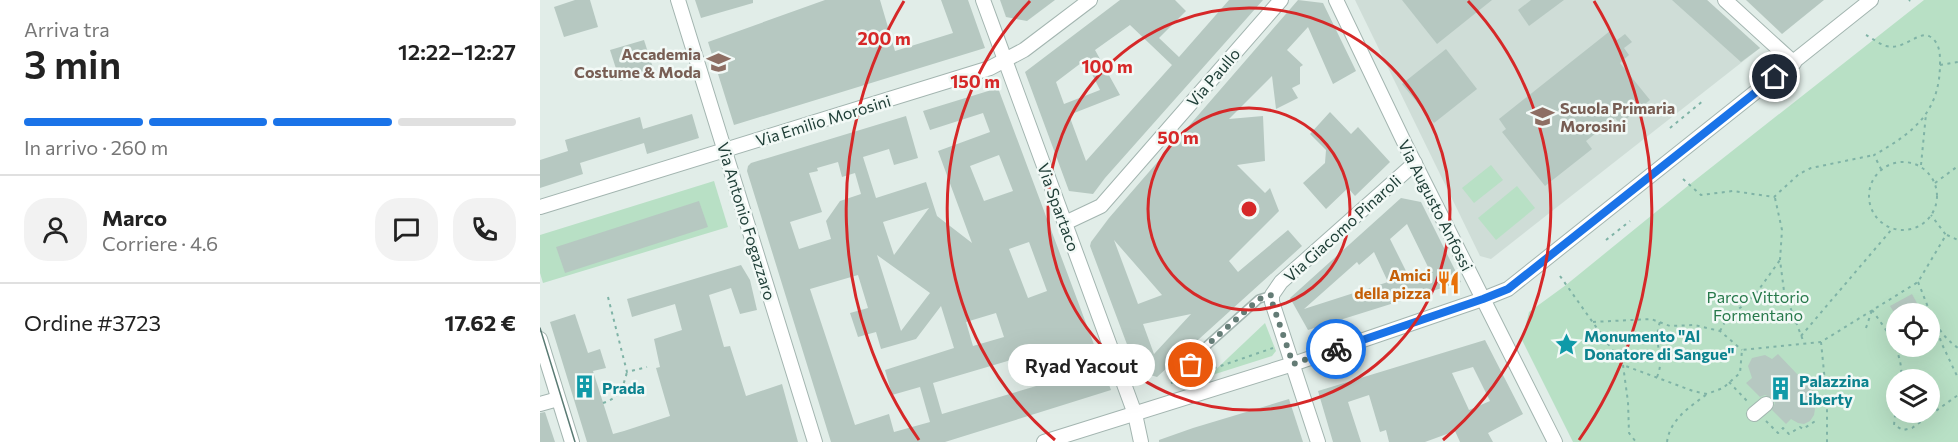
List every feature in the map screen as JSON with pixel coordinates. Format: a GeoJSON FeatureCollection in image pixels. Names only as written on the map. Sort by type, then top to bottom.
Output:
{"type":"FeatureCollection","features":[{"type":"Feature","properties":{"kind":"street","name":"Via Antonio Fogazzaro"},"geometry":{"type":"LineString","coordinates":[[678,0],[815,442]]}},
{"type":"Feature","properties":{"kind":"street","name":"Via Spartaco"},"geometry":{"type":"LineString","coordinates":[[983,0],[1135,414],[1141,442]]}},
{"type":"Feature","properties":{"kind":"street","name":"Via Emilio Morosini"},"geometry":{"type":"LineString","coordinates":[[540,207],[990,68],[1024,50],[1090,0]]}},
{"type":"Feature","properties":{"kind":"street","name":"Via Paullo"},"geometry":{"type":"LineString","coordinates":[[1065,223],[1101,206],[1281,0]]}},
{"type":"Feature","properties":{"kind":"street","name":"Via Augusto Anfossi"},"geometry":{"type":"LineString","coordinates":[[1336,0],[1555,442]]}},
{"type":"Feature","properties":{"kind":"street"},"geometry":{"type":"LineString","coordinates":[[1725,0],[1794,63]]}},
{"type":"Feature","properties":{"kind":"street"},"geometry":{"type":"LineString","coordinates":[[1044,442],[1293,364],[1508,289],[1871,0]]}},
{"type":"Feature","properties":{"kind":"street","name":"Via Giacomo Pinaroli"},"geometry":{"type":"LineString","coordinates":[[1272,295],[1281,282],[1415,163]]}},
{"type":"Feature","properties":{"kind":"street"},"geometry":{"type":"LineString","coordinates":[[1272,295],[1272,302],[1318,442]]}},
{"type":"Feature","properties":{"kind":"street"},"geometry":{"type":"LineString","coordinates":[[540,339],[572,442]]}},
{"type":"Feature","properties":{"kind":"street"},"geometry":{"type":"LineString","coordinates":[[540,404],[558,399]]}},
{"type":"Feature","properties":{"kind":"street"},"geometry":{"type":"LineString","coordinates":[[1755,414],[1766,404]]}},
{"type":"Feature","properties":{"kind":"lane"},"geometry":{"type":"LineString","coordinates":[[1191,365],[1194,357],[1259,299],[1272,295]]}},
{"type":"Feature","properties":{"kind":"path"},"geometry":{"type":"LineString","coordinates":[[1774,197],[1799,174],[1810,168],[1874,155],[1900,139],[1926,114],[1936,97],[1940,65],[1939,47],[1935,41],[1926,35],[1900,46],[1890,47],[1866,35]]}},
{"type":"Feature","properties":{"kind":"path"},"geometry":{"type":"LineString","coordinates":[[1940,65],[1958,62]]}},
{"type":"Feature","properties":{"kind":"path"},"geometry":{"type":"LineString","coordinates":[[1670,128],[1704,100]]}},
{"type":"Feature","properties":{"kind":"path"},"geometry":{"type":"LineString","coordinates":[[1921,166],[1926,114]]}},
{"type":"Feature","properties":{"kind":"path"},"geometry":{"type":"LineString","coordinates":[[1874,155],[1881,169]]}},
{"type":"Feature","properties":{"kind":"path"},"geometry":{"type":"LineString","coordinates":[[1901,161],[1911,162],[1921,166],[1929,174],[1935,183],[1936,205],[1924,223],[1914,228],[1892,229],[1875,216],[1868,196],[1874,177],[1881,169],[1901,161]]}},
{"type":"Feature","properties":{"kind":"path"},"geometry":{"type":"LineString","coordinates":[[1935,183],[1958,166]]}},
{"type":"Feature","properties":{"kind":"path"},"geometry":{"type":"LineString","coordinates":[[1683,179],[1701,195],[1734,191],[1774,197]]}},
{"type":"Feature","properties":{"kind":"path"},"geometry":{"type":"LineString","coordinates":[[1774,197],[1782,230],[1780,260],[1784,291],[1804,343]]}},
{"type":"Feature","properties":{"kind":"path"},"geometry":{"type":"LineString","coordinates":[[1931,215],[1946,235],[1958,240]]}},
{"type":"Feature","properties":{"kind":"path"},"geometry":{"type":"LineString","coordinates":[[1606,240],[1630,220]]}},
{"type":"Feature","properties":{"kind":"path"},"geometry":{"type":"LineString","coordinates":[[1802,336],[1892,229]]}},
{"type":"Feature","properties":{"kind":"path"},"geometry":{"type":"LineString","coordinates":[[1593,322],[1651,319],[1670,326],[1694,325],[1720,331],[1742,350],[1821,342],[1918,282],[1946,235]]}},
{"type":"Feature","properties":{"kind":"path"},"geometry":{"type":"LineString","coordinates":[[1720,331],[1726,320],[1755,295],[1780,260]]}},
{"type":"Feature","properties":{"kind":"path"},"geometry":{"type":"LineString","coordinates":[[1560,276],[1623,365],[1629,433],[1636,442]]}},
{"type":"Feature","properties":{"kind":"path"},"geometry":{"type":"LineString","coordinates":[[1918,282],[1926,303]]}},
{"type":"Feature","properties":{"kind":"path"},"geometry":{"type":"LineString","coordinates":[[603,403],[610,401],[621,392],[627,372],[608,297]]}},
{"type":"Feature","properties":{"kind":"path"},"geometry":{"type":"LineString","coordinates":[[1866,328],[1872,310]]}},
{"type":"Feature","properties":{"kind":"path"},"geometry":{"type":"LineString","coordinates":[[1872,310],[1896,348],[1901,369]]}},
{"type":"Feature","properties":{"kind":"path"},"geometry":{"type":"LineString","coordinates":[[1657,378],[1662,366],[1656,341],[1660,322]]}},
{"type":"Feature","properties":{"kind":"path"},"geometry":{"type":"LineString","coordinates":[[1940,332],[1958,348]]}},
{"type":"Feature","properties":{"kind":"path"},"geometry":{"type":"LineString","coordinates":[[1940,339],[1958,378]]}},
{"type":"Feature","properties":{"kind":"path"},"geometry":{"type":"LineString","coordinates":[[1821,342],[1827,402],[1827,442]]}},
{"type":"Feature","properties":{"kind":"path"},"geometry":{"type":"LineString","coordinates":[[1171,383],[1277,347]]}},
{"type":"Feature","properties":{"kind":"path"},"geometry":{"type":"LineString","coordinates":[[1667,442],[1673,425],[1690,407],[1707,394],[1723,388],[1740,373],[1742,350]]}},
{"type":"Feature","properties":{"kind":"path"},"geometry":{"type":"LineString","coordinates":[[1623,365],[1707,394]]}},
{"type":"Feature","properties":{"kind":"path"},"geometry":{"type":"LineString","coordinates":[[627,372],[647,367]]}},
{"type":"Feature","properties":{"kind":"path"},"geometry":{"type":"LineString","coordinates":[[1940,408],[1958,395]]}},
{"type":"Feature","properties":{"kind":"path"},"geometry":{"type":"LineString","coordinates":[[1894,423],[1903,430],[1919,423]]}},
{"type":"Feature","properties":{"kind":"shaded area","name":"Scuola Primaria Morosini"},"geometry":{"type":"Polygon","coordinates":[[[1355,0],[1707,0],[1760,48],[1491,259],[1480,256],[1355,0]]]}},
{"type":"Feature","properties":{"kind":"green space","name":"Parco Vittorio Formentano"},"geometry":{"type":"Polygon","coordinates":[[[1924,0],[1958,0],[1958,442],[1573,442],[1522,340],[1529,312],[1924,0]]]}},
{"type":"Feature","properties":{"kind":"green space"},"geometry":{"type":"Polygon","coordinates":[[[1491,165],[1503,180],[1474,203],[1462,188],[1491,165]]]}},
{"type":"Feature","properties":{"kind":"green space"},"geometry":{"type":"Polygon","coordinates":[[[714,181],[728,227],[543,283],[540,273],[540,235],[714,181]]]}},
{"type":"Feature","properties":{"kind":"green space"},"geometry":{"type":"Polygon","coordinates":[[[1517,186],[1535,208],[1496,240],[1478,218],[1517,186]]]}},
{"type":"Feature","properties":{"kind":"green space"},"geometry":{"type":"Polygon","coordinates":[[[1265,323],[1276,351],[1272,356],[1209,376],[1265,323]]]}},
{"type":"Feature","properties":{"kind":"building"},"geometry":{"type":"Polygon","coordinates":[[[575,0],[590,0],[598,27],[564,37],[554,7],[575,0]]]}},
{"type":"Feature","properties":{"kind":"building"},"geometry":{"type":"Polygon","coordinates":[[[695,0],[753,0],[753,3],[701,18],[695,0]]]}},
{"type":"Feature","properties":{"kind":"building"},"geometry":{"type":"Polygon","coordinates":[[[825,0],[880,0],[895,51],[953,33],[941,0],[968,0],[985,48],[734,125],[708,42],[825,0]]]}},
{"type":"Feature","properties":{"kind":"building"},"geometry":{"type":"Polygon","coordinates":[[[1000,0],[1055,0],[1027,21],[1006,17],[1000,0]]]}},
{"type":"Feature","properties":{"kind":"building"},"geometry":{"type":"Polygon","coordinates":[[[1120,0],[1175,0],[1186,11],[1159,38],[1179,57],[1229,0],[1263,0],[1093,194],[1069,191],[1025,72],[1120,0]],[[1130,25],[1095,50],[1120,95],[1069,115],[1086,161],[1172,65],[1130,25]],[[1085,60],[1056,82],[1064,104],[1100,90],[1085,60]]]}},
{"type":"Feature","properties":{"kind":"building"},"geometry":{"type":"Polygon","coordinates":[[[1298,0],[1323,3],[1356,71],[1333,84],[1308,27],[1287,50],[1303,65],[1300,67],[1300,84],[1292,88],[1298,98],[1276,109],[1272,76],[1229,119],[1263,116],[1265,161],[1237,165],[1265,193],[1270,188],[1279,211],[1229,261],[1238,272],[1288,230],[1302,246],[1157,377],[1137,371],[1090,246],[1109,218],[1298,0]],[[1114,240],[1138,304],[1162,295],[1114,240]],[[1191,314],[1143,324],[1154,354],[1191,314]]]}},
{"type":"Feature","properties":{"kind":"building"},"geometry":{"type":"Polygon","coordinates":[[[1402,0],[1492,0],[1437,44],[1402,0]]]}},
{"type":"Feature","properties":{"kind":"building"},"geometry":{"type":"Polygon","coordinates":[[[1531,0],[1564,0],[1529,26],[1518,10],[1531,0]]]}},
{"type":"Feature","properties":{"kind":"building"},"geometry":{"type":"Polygon","coordinates":[[[1672,0],[1707,0],[1760,48],[1741,62],[1672,0]]]}},
{"type":"Feature","properties":{"kind":"building"},"geometry":{"type":"Polygon","coordinates":[[[1746,0],[1824,0],[1782,34],[1746,0]]]}},
{"type":"Feature","properties":{"kind":"building"},"geometry":{"type":"Polygon","coordinates":[[[1610,31],[1617,40],[1625,34],[1632,42],[1624,48],[1629,55],[1620,63],[1650,100],[1620,124],[1615,118],[1586,141],[1592,149],[1545,186],[1502,132],[1506,129],[1499,119],[1610,31]]]}},
{"type":"Feature","properties":{"kind":"building"},"geometry":{"type":"Polygon","coordinates":[[[644,40],[654,71],[620,81],[610,50],[644,40]]]}},
{"type":"Feature","properties":{"kind":"building"},"geometry":{"type":"Polygon","coordinates":[[[1446,49],[1477,89],[1434,123],[1402,84],[1446,49]]]}},
{"type":"Feature","properties":{"kind":"building"},"geometry":{"type":"Polygon","coordinates":[[[998,88],[1111,390],[945,442],[831,442],[747,171],[748,166],[751,163],[906,116],[918,158],[894,165],[889,149],[863,157],[876,198],[926,182],[937,216],[972,243],[938,151],[990,132],[983,113],[930,130],[923,111],[998,88]],[[999,155],[970,166],[984,201],[1013,191],[999,155]],[[838,162],[817,168],[818,171],[809,173],[822,212],[790,222],[799,249],[831,239],[826,221],[840,201],[861,194],[855,173],[842,177],[838,162]],[[929,208],[883,222],[894,255],[929,208]],[[1029,242],[1009,249],[1028,298],[1047,291],[1029,242]],[[877,255],[901,331],[930,293],[877,255]],[[858,275],[810,289],[855,425],[889,414],[894,432],[930,422],[920,387],[892,395],[885,370],[954,348],[941,306],[916,339],[881,349],[876,332],[858,337],[850,313],[868,308],[858,275]],[[996,313],[966,322],[973,346],[1004,337],[996,313]],[[1070,348],[1014,369],[1011,360],[933,383],[942,414],[1080,373],[1070,348]]]}},
{"type":"Feature","properties":{"kind":"building"},"geometry":{"type":"Polygon","coordinates":[[[1330,112],[1351,134],[1358,127],[1390,162],[1355,196],[1348,188],[1326,209],[1303,183],[1325,163],[1326,150],[1310,134],[1330,112]]]}},
{"type":"Feature","properties":{"kind":"building"},"geometry":{"type":"Polygon","coordinates":[[[692,114],[699,138],[647,154],[644,143],[580,163],[583,174],[540,188],[540,160],[568,151],[565,140],[640,117],[643,129],[692,114]]]}},
{"type":"Feature","properties":{"kind":"building"},"geometry":{"type":"Polygon","coordinates":[[[1401,198],[1421,202],[1461,282],[1308,330],[1290,298],[1401,198]],[[1407,224],[1390,239],[1408,275],[1429,269],[1407,224]],[[1374,252],[1359,265],[1357,262],[1304,309],[1388,282],[1374,252]]]}},
{"type":"Feature","properties":{"kind":"building"},"geometry":{"type":"Polygon","coordinates":[[[699,201],[708,227],[565,273],[556,247],[699,201]]]}},
{"type":"Feature","properties":{"kind":"building"},"geometry":{"type":"Polygon","coordinates":[[[741,265],[750,280],[757,310],[740,314],[731,288],[709,295],[724,347],[730,346],[746,396],[782,384],[798,442],[587,442],[550,322],[575,314],[588,353],[600,349],[606,368],[593,371],[613,434],[624,431],[670,416],[656,368],[660,367],[654,339],[682,330],[675,304],[632,317],[627,299],[741,265]]]}},
{"type":"Feature","properties":{"kind":"building"},"geometry":{"type":"Polygon","coordinates":[[[1912,294],[1917,303],[1896,303],[1912,294]]]}},
{"type":"Feature","properties":{"kind":"building"},"geometry":{"type":"Polygon","coordinates":[[[1485,340],[1523,414],[1488,433],[1493,442],[1460,442],[1455,431],[1425,442],[1389,442],[1386,430],[1380,432],[1369,395],[1348,402],[1361,442],[1333,442],[1318,391],[1485,340]],[[1473,367],[1452,373],[1469,410],[1490,401],[1473,367]]]}},
{"type":"Feature","properties":{"kind":"building","name":"Palazzina Liberty"},"geometry":{"type":"Polygon","coordinates":[[[1778,354],[1817,395],[1811,400],[1815,409],[1814,415],[1804,424],[1791,419],[1786,424],[1772,410],[1775,403],[1772,398],[1765,395],[1760,397],[1746,383],[1752,378],[1748,366],[1752,358],[1765,355],[1772,359],[1778,354]]]}},
{"type":"Feature","properties":{"kind":"building"},"geometry":{"type":"Polygon","coordinates":[[[1289,399],[1303,442],[1159,442],[1159,440],[1193,428],[1289,399]]]}},
{"type":"Feature","properties":{"kind":"building"},"geometry":{"type":"Polygon","coordinates":[[[545,412],[555,442],[540,442],[540,413],[545,412]]]}},
{"type":"Feature","properties":{"kind":"tram line"},"geometry":{"type":"LineString","coordinates":[[540,328],[575,442]]}},
{"type":"Feature","properties":{"kind":"way so far"},"geometry":{"type":"LineString","coordinates":[[1191,365],[1194,357],[1259,299],[1272,295],[1272,302],[1293,364],[1336,349]]}},
{"type":"Feature","properties":{"kind":"place","name":"Accademia Costume & Moda"},"geometry":{"type":"Point","coordinates":[719,62]}},
{"type":"Feature","properties":{"kind":"place","name":"Scuola Primaria Morosini"},"geometry":{"type":"Point","coordinates":[1542,116]}},
{"type":"Feature","properties":{"kind":"place","name":"Amici della pizza"},"geometry":{"type":"Point","coordinates":[1449,283]}},
{"type":"Feature","properties":{"kind":"place","name":"Monumento \"Al Donatore di Sangue\""},"geometry":{"type":"Point","coordinates":[1566,344]}},
{"type":"Feature","properties":{"kind":"place","name":"Ryad Yacout"},"geometry":{"type":"Point","coordinates":[1191,365]}},
{"type":"Feature","properties":{"kind":"place","name":"Prada"},"geometry":{"type":"Point","coordinates":[584,387]}},
{"type":"Feature","properties":{"kind":"place","name":"Palazzina Liberty"},"geometry":{"type":"Point","coordinates":[1781,389]}},
{"type":"Feature","properties":{"kind":"route"},"geometry":{"type":"LineString","coordinates":[[1336,349],[1508,289],[1775,77]]}}]}
